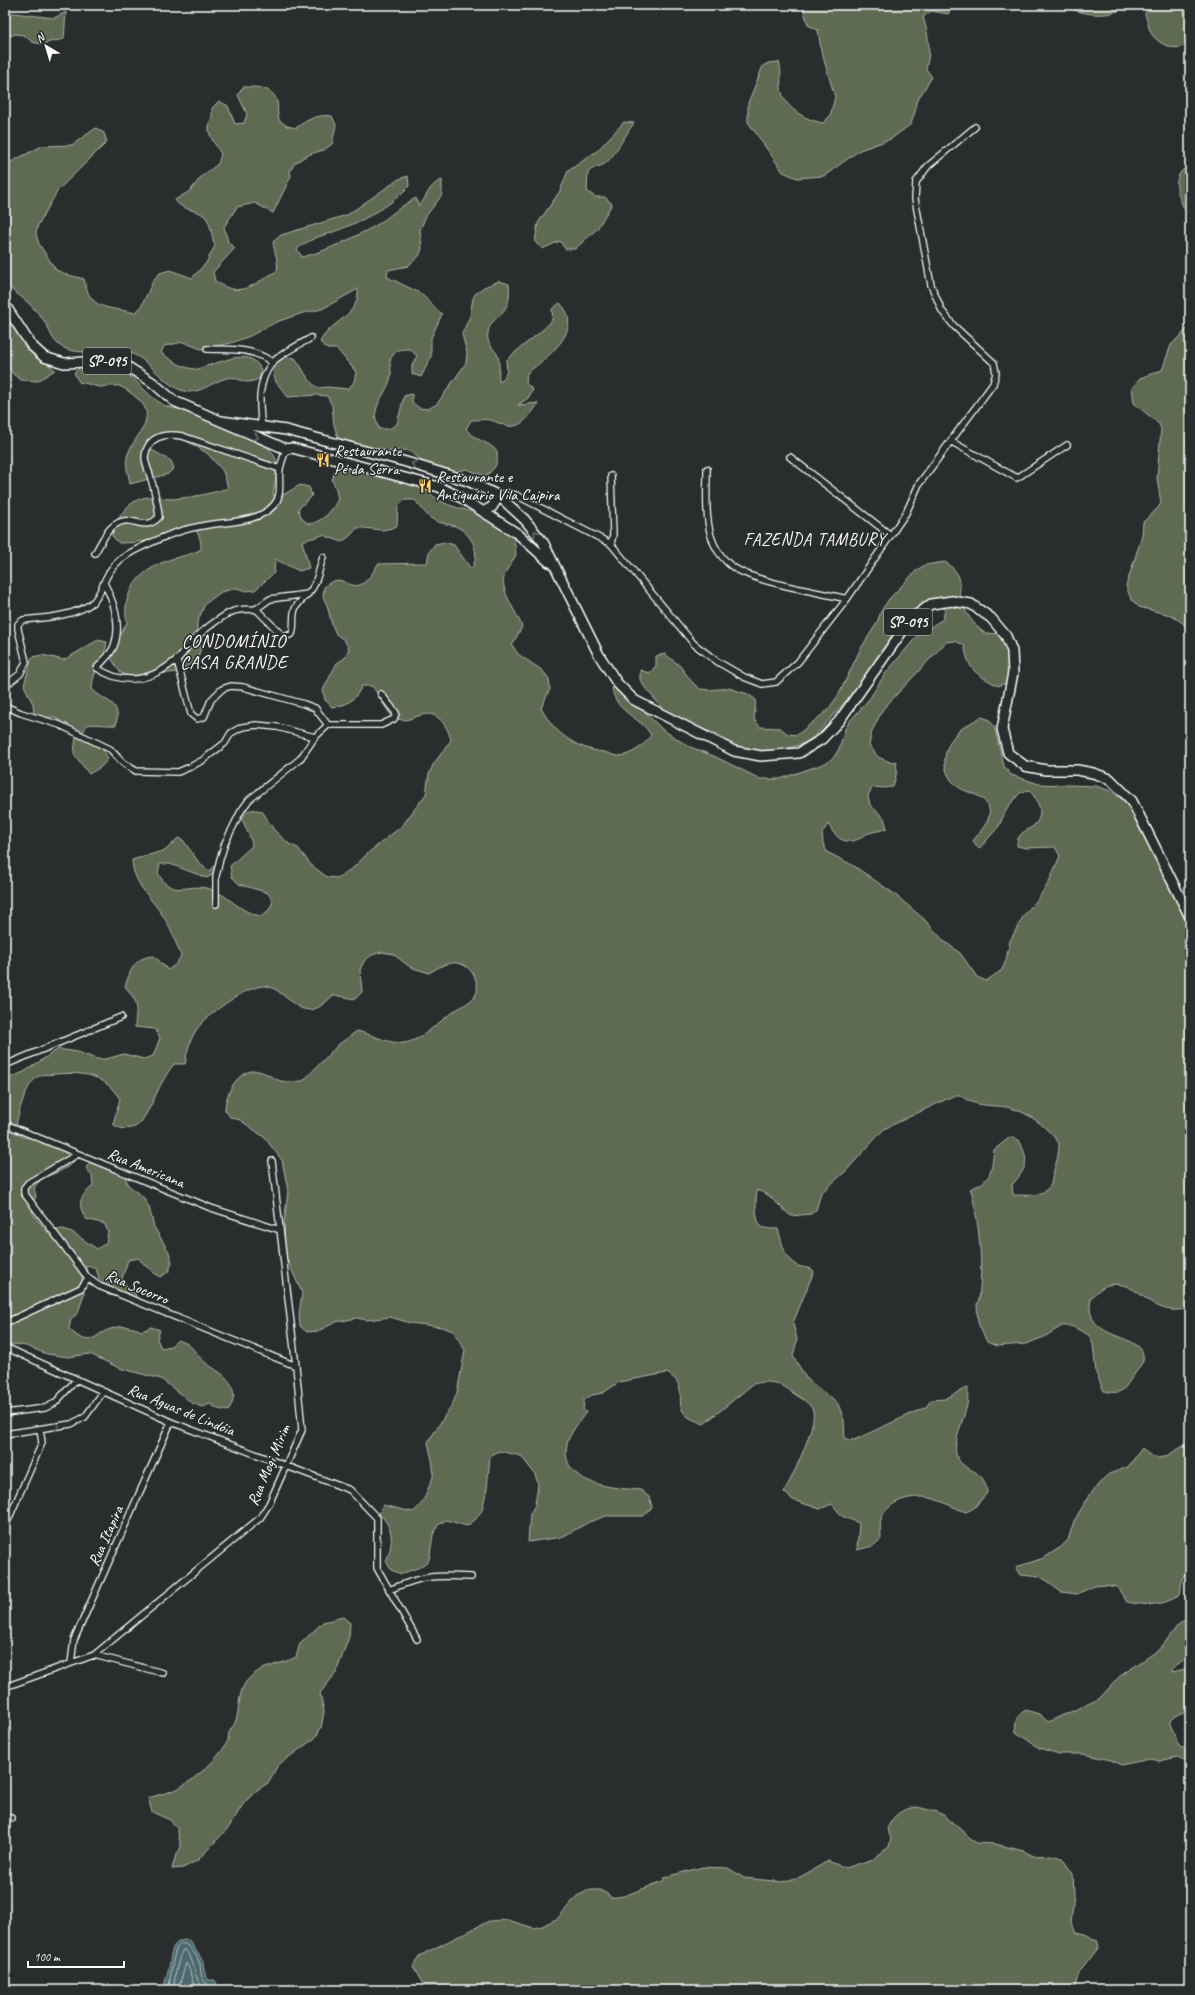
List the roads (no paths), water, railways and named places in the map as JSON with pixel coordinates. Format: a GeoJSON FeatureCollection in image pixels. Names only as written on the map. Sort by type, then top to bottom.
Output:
{"type":"FeatureCollection","features":[{"type":"Feature","properties":{"kind":"main road","name":"SP-095"},"geometry":{"type":"LineString","coordinates":[[5,305],[31,345],[44,357],[64,363],[110,361],[128,367],[152,382],[174,401],[286,448],[439,487],[460,497],[523,538],[554,567]]}},
{"type":"Feature","properties":{"kind":"main road","name":"SP-095"},"geometry":{"type":"LineString","coordinates":[[221,421],[262,428],[286,430],[406,462],[468,481],[499,496],[525,520],[543,542],[554,567],[599,655],[617,683],[634,700],[734,751],[761,756],[799,753],[822,739],[839,721],[911,619],[931,604],[952,601],[971,604],[991,618],[1006,636],[1012,651],[1013,673],[1002,729],[1008,753],[1025,766],[1046,770],[1077,770],[1093,773],[1110,779],[1132,801],[1190,918]]}},
{"type":"Feature","properties":{"kind":"main road"},"geometry":{"type":"LineString","coordinates":[[286,430],[279,435],[277,440],[286,448],[297,439],[295,433]]}},
{"type":"Feature","properties":{"kind":"main road"},"geometry":{"type":"LineString","coordinates":[[483,512],[496,503],[499,496]]}},
{"type":"Feature","properties":{"kind":"street"},"geometry":{"type":"LineString","coordinates":[[499,496],[507,493],[516,495],[611,544],[694,644],[718,662],[744,677],[762,684],[776,682],[798,662],[847,599],[890,534],[906,513],[919,484],[952,442],[993,384],[996,373],[994,363],[954,326],[942,311],[934,292],[915,199],[916,182],[928,166],[974,127]]}},
{"type":"Feature","properties":{"kind":"street"},"geometry":{"type":"LineString","coordinates":[[262,428],[259,400],[262,383],[272,362],[311,338]]}},
{"type":"Feature","properties":{"kind":"street"},"geometry":{"type":"LineString","coordinates":[[207,349],[240,349],[261,354],[272,362]]}},
{"type":"Feature","properties":{"kind":"street"},"geometry":{"type":"LineString","coordinates":[[95,553],[110,528],[119,522],[128,520],[147,526],[154,523],[159,518],[159,505],[145,458],[148,445],[158,436],[170,434],[182,436],[280,469]]}},
{"type":"Feature","properties":{"kind":"street"},"geometry":{"type":"LineString","coordinates":[[952,442],[1017,478],[1067,445]]}},
{"type":"Feature","properties":{"kind":"street"},"geometry":{"type":"LineString","coordinates":[[5,686],[20,674],[26,662],[18,624],[23,620],[73,613],[93,602],[114,566],[130,552],[165,537],[202,526],[242,521],[261,514],[274,505],[280,493],[280,469],[286,448]]}},
{"type":"Feature","properties":{"kind":"street"},"geometry":{"type":"LineString","coordinates":[[790,457],[890,534]]}},
{"type":"Feature","properties":{"kind":"street"},"geometry":{"type":"LineString","coordinates":[[706,469],[707,520],[718,550],[730,564],[746,574],[847,599]]}},
{"type":"Feature","properties":{"kind":"street"},"geometry":{"type":"LineString","coordinates":[[611,476],[614,535],[611,544]]}},
{"type":"Feature","properties":{"kind":"street"},"geometry":{"type":"LineString","coordinates":[[256,609],[281,634],[287,636],[292,634],[294,629],[294,611],[314,586],[323,557]]}},
{"type":"Feature","properties":{"kind":"street"},"geometry":{"type":"LineString","coordinates":[[104,583],[112,597],[117,628],[114,646],[108,656],[97,668],[113,677],[136,679],[145,678],[177,660],[191,642],[218,620],[235,611],[256,609],[270,599],[309,594]]}},
{"type":"Feature","properties":{"kind":"street"},"geometry":{"type":"LineString","coordinates":[[177,660],[191,714],[198,719],[204,717],[211,700],[216,694],[222,689],[231,686],[243,687],[314,708],[328,725]]}},
{"type":"Feature","properties":{"kind":"street"},"geometry":{"type":"LineString","coordinates":[[216,904],[216,876],[220,859],[225,843],[241,811],[250,800],[300,759],[315,736],[328,725],[381,725],[389,723],[394,719],[396,713],[381,694]]}},
{"type":"Feature","properties":{"kind":"street"},"geometry":{"type":"LineString","coordinates":[[5,706],[21,713],[60,725],[110,748],[123,763],[136,771],[178,772],[184,770],[203,760],[225,743],[231,733],[242,727],[256,725],[277,727],[315,736]]}},
{"type":"Feature","properties":{"kind":"street"},"geometry":{"type":"LineString","coordinates":[[5,1065],[121,1017]]}},
{"type":"Feature","properties":{"kind":"street","name":"Rua Americana"},"geometry":{"type":"LineString","coordinates":[[5,1124],[212,1208],[280,1230]]}},
{"type":"Feature","properties":{"kind":"street","name":"Rua Socorro"},"geometry":{"type":"LineString","coordinates":[[78,1154],[28,1183],[24,1188],[24,1194],[88,1278],[99,1286],[296,1366]]}},
{"type":"Feature","properties":{"kind":"street","name":"Rua Mogi Mirim"},"geometry":{"type":"LineString","coordinates":[[5,1687],[94,1655],[260,1518],[269,1504],[302,1430],[272,1161]]}},
{"type":"Feature","properties":{"kind":"street"},"geometry":{"type":"LineString","coordinates":[[5,1323],[81,1288],[88,1278]]}},
{"type":"Feature","properties":{"kind":"street","name":"Rua Águas de Lindóia"},"geometry":{"type":"LineString","coordinates":[[5,1348],[171,1422],[350,1490],[377,1518],[377,1568],[390,1590]]}},
{"type":"Feature","properties":{"kind":"street"},"geometry":{"type":"LineString","coordinates":[[5,1413],[45,1408],[55,1403],[76,1380]]}},
{"type":"Feature","properties":{"kind":"street"},"geometry":{"type":"LineString","coordinates":[[5,1434],[71,1424],[85,1417],[103,1392]]}},
{"type":"Feature","properties":{"kind":"street","name":"Rua Itapira"},"geometry":{"type":"LineString","coordinates":[[71,1663],[74,1640],[171,1422]]}},
{"type":"Feature","properties":{"kind":"street"},"geometry":{"type":"LineString","coordinates":[[5,1527],[42,1443],[40,1429]]}},
{"type":"Feature","properties":{"kind":"street"},"geometry":{"type":"LineString","coordinates":[[417,1639],[390,1590],[414,1580],[435,1575],[471,1577]]}},
{"type":"Feature","properties":{"kind":"street"},"geometry":{"type":"LineString","coordinates":[[94,1655],[163,1673]]}},
{"type":"Feature","properties":{"kind":"water"},"geometry":{"type":"Polygon","coordinates":[[[189,1940],[203,1961],[204,1971],[208,1980],[214,1980],[218,1986],[232,1986],[240,1990],[165,1990],[165,1980],[172,1950],[177,1943],[189,1940]]]}},
{"type":"Feature","properties":{"kind":"place","name":"Restaurante Pé da Serra"},"geometry":{"type":"Point","coordinates":[323,460]}},
{"type":"Feature","properties":{"kind":"place","name":"Restaurante e Antiquário Vila Caipira"},"geometry":{"type":"Point","coordinates":[425,486]}},
{"type":"Feature","properties":{"kind":"district","name":"FAZENDA TAMBURY"},"geometry":{"type":"Point","coordinates":[815,539]}},
{"type":"Feature","properties":{"kind":"district","name":"CONDOMÍNIO CASA GRANDE"},"geometry":{"type":"Point","coordinates":[234,651]}}]}
